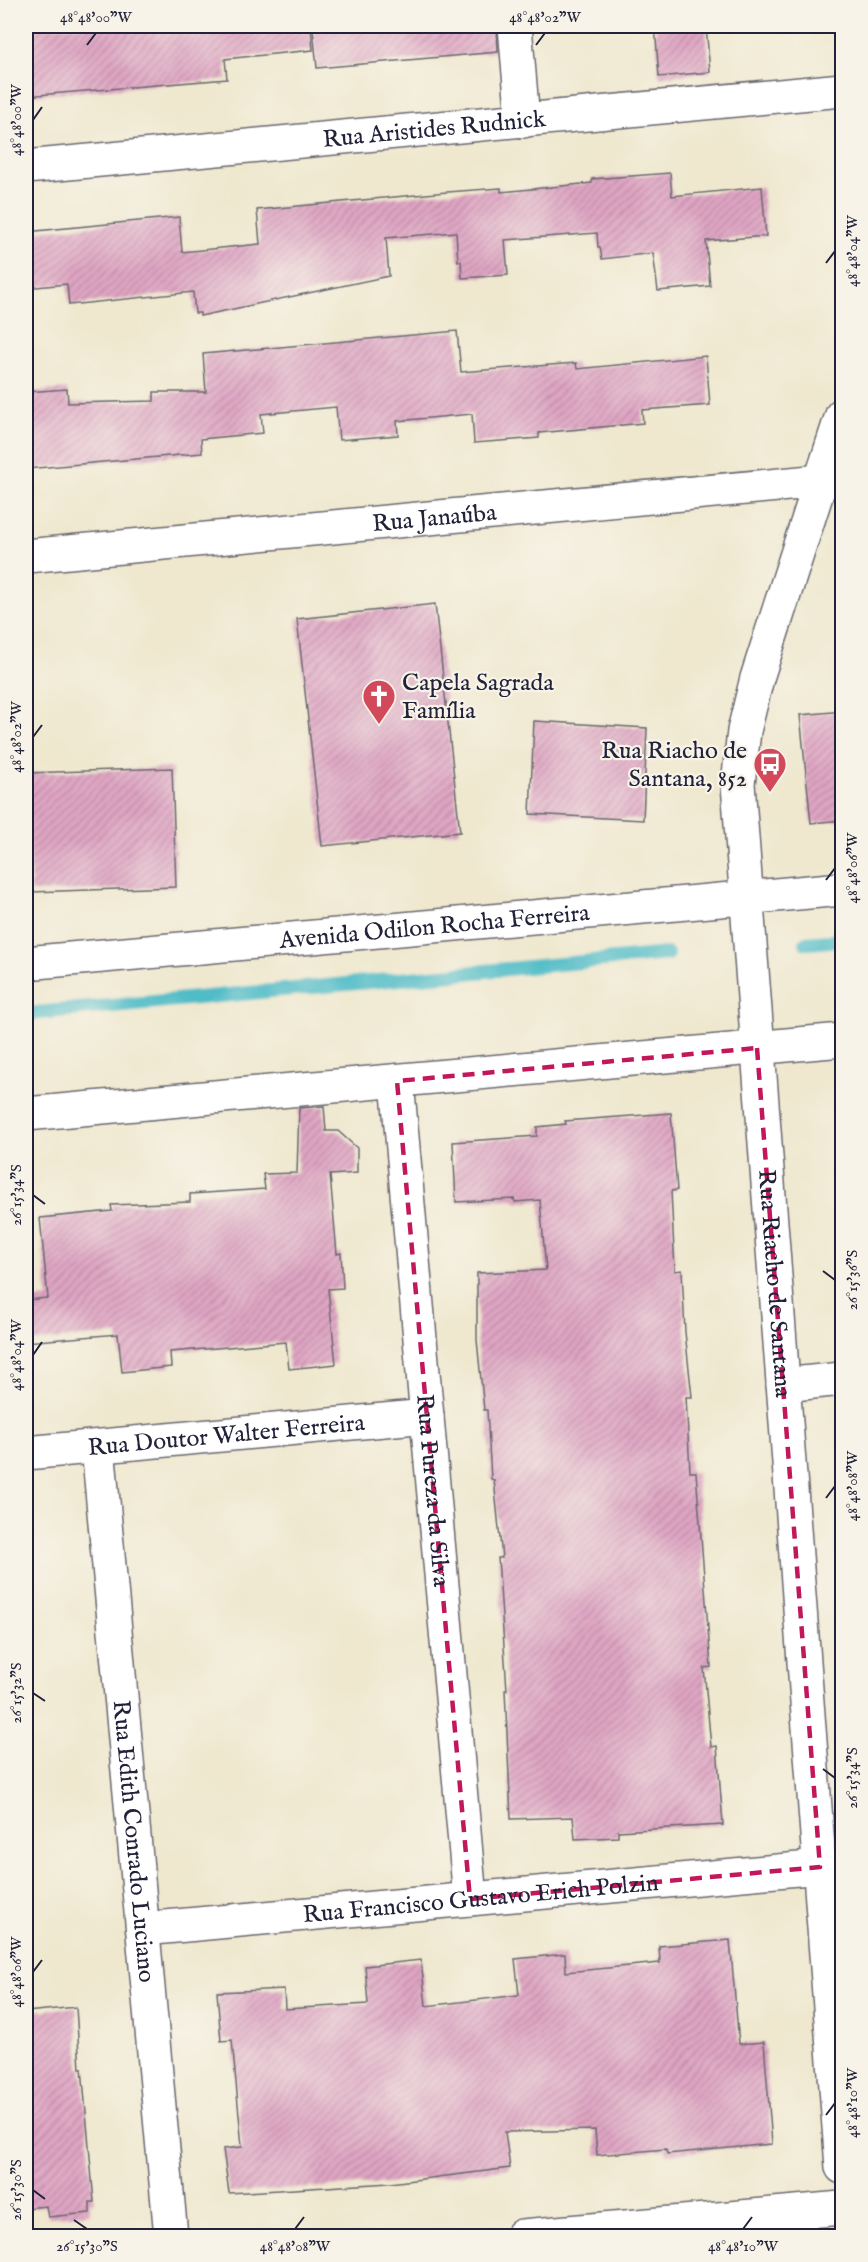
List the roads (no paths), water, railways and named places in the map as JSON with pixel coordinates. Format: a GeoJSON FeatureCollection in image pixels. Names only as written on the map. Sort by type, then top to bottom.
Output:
{"type":"FeatureCollection","features":[{"type":"Feature","properties":{"kind":"street"},"geometry":{"type":"LineString","coordinates":[[515,26],[523,121]]}},
{"type":"Feature","properties":{"kind":"street","name":"Rua Aristides Rudnick"},"geometry":{"type":"LineString","coordinates":[[26,167],[843,90]]}},
{"type":"Feature","properties":{"kind":"street","name":"Rua Riacho de Santana"},"geometry":{"type":"LineString","coordinates":[[843,415],[832,480],[757,678],[744,731],[738,784],[843,2167]]}},
{"type":"Feature","properties":{"kind":"street","name":"Rua Janaúba"},"geometry":{"type":"LineString","coordinates":[[26,556],[832,480]]}},
{"type":"Feature","properties":{"kind":"street","name":"Avenida Odilon Rocha Ferreira"},"geometry":{"type":"LineString","coordinates":[[26,963],[843,889]]}},
{"type":"Feature","properties":{"kind":"street"},"geometry":{"type":"LineString","coordinates":[[26,1113],[843,1040]]}},
{"type":"Feature","properties":{"kind":"street","name":"Rua Pureza da Silva"},"geometry":{"type":"LineString","coordinates":[[398,1081],[470,1899]]}},
{"type":"Feature","properties":{"kind":"street"},"geometry":{"type":"LineString","coordinates":[[783,1385],[843,1379]]}},
{"type":"Feature","properties":{"kind":"street","name":"Rua Doutor Walter Ferreira"},"geometry":{"type":"LineString","coordinates":[[26,1453],[427,1416]]}},
{"type":"Feature","properties":{"kind":"street","name":"Rua Edith Conrado Luciano"},"geometry":{"type":"LineString","coordinates":[[98,1447],[171,2236]]}},
{"type":"Feature","properties":{"kind":"street","name":"Rua Francisco Gustavo Erich Polzin"},"geometry":{"type":"LineString","coordinates":[[143,1929],[820,1867]]}},
{"type":"Feature","properties":{"kind":"street"},"geometry":{"type":"LineString","coordinates":[[522,2236],[843,2208]]}},
{"type":"Feature","properties":{"kind":"waterway"},"geometry":{"type":"LineString","coordinates":[[806,943],[842,940]]}},
{"type":"Feature","properties":{"kind":"waterway"},"geometry":{"type":"LineString","coordinates":[[26,1014],[667,954]]}},
{"type":"Feature","properties":{"kind":"place","name":"Capela Sagrada Família"},"geometry":{"type":"Point","coordinates":[379,725]}},
{"type":"Feature","properties":{"kind":"place","name":"Rua Riacho de Santana, 852"},"geometry":{"type":"Point","coordinates":[770,793]}}]}
